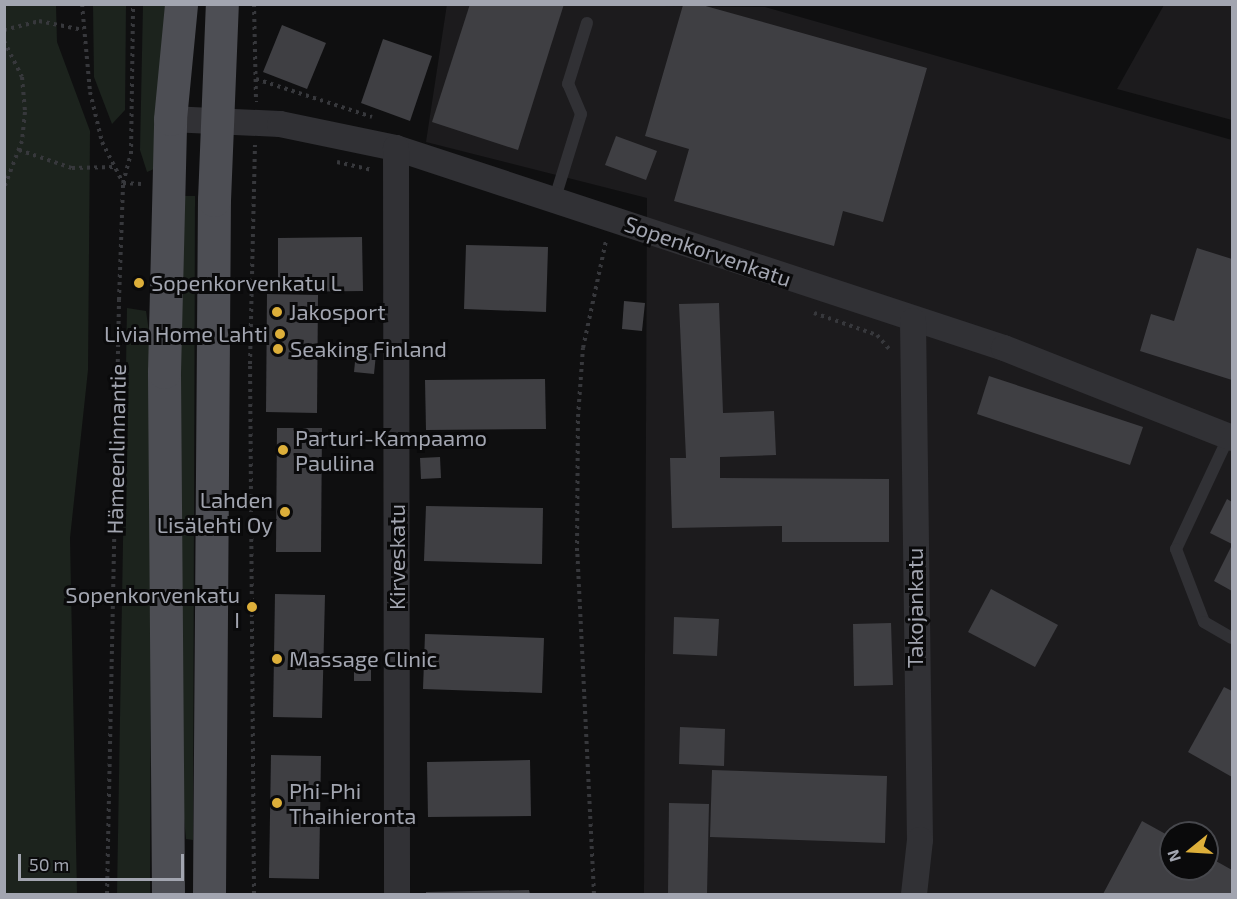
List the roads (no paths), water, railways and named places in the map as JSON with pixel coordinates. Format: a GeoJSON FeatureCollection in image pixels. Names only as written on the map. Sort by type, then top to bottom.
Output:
{"type":"FeatureCollection","features":[{"type":"Feature","properties":{"kind":"main road","name":"Hämeenlinnantie"},"geometry":{"type":"LineString","coordinates":[[168,894],[167,185],[170,119],[181,4]]}},
{"type":"Feature","properties":{"kind":"main road"},"geometry":{"type":"LineString","coordinates":[[209,894],[215,187],[221,122],[222,4]]}},
{"type":"Feature","properties":{"kind":"street","name":"Sopenkorvenkatu"},"geometry":{"type":"LineString","coordinates":[[170,119],[221,122],[255,134],[396,148],[555,198],[913,321],[1005,348],[1231,437]]}},
{"type":"Feature","properties":{"kind":"street","name":"Kirveskatu"},"geometry":{"type":"LineString","coordinates":[[396,148],[397,894]]}},
{"type":"Feature","properties":{"kind":"street","name":"Takojankatu"},"geometry":{"type":"LineString","coordinates":[[913,321],[920,840],[914,894]]}},
{"type":"Feature","properties":{"kind":"lane"},"geometry":{"type":"LineString","coordinates":[[555,198],[580,114],[568,84],[587,23]]}},
{"type":"Feature","properties":{"kind":"lane"},"geometry":{"type":"LineString","coordinates":[[1231,437],[1176,549],[1204,622],[1233,638]]}},
{"type":"Feature","properties":{"kind":"place","name":"Sopenkorvenkatu L"},"geometry":{"type":"Point","coordinates":[139,283]}},
{"type":"Feature","properties":{"kind":"place","name":"Jakosport"},"geometry":{"type":"Point","coordinates":[277,312]}},
{"type":"Feature","properties":{"kind":"place","name":"Livia Home Lahti"},"geometry":{"type":"Point","coordinates":[280,334]}},
{"type":"Feature","properties":{"kind":"place","name":"Seaking Finland"},"geometry":{"type":"Point","coordinates":[278,349]}},
{"type":"Feature","properties":{"kind":"place","name":"Parturi-Kampaamo Pauliina"},"geometry":{"type":"Point","coordinates":[283,450]}},
{"type":"Feature","properties":{"kind":"place","name":"Lahden Lisälehti Oy"},"geometry":{"type":"Point","coordinates":[285,512]}},
{"type":"Feature","properties":{"kind":"place","name":"Sopenkorvenkatu I"},"geometry":{"type":"Point","coordinates":[252,607]}},
{"type":"Feature","properties":{"kind":"place","name":"Massage Clinic"},"geometry":{"type":"Point","coordinates":[277,659]}},
{"type":"Feature","properties":{"kind":"place","name":"Phi-Phi Thaihieronta"},"geometry":{"type":"Point","coordinates":[277,803]}}]}
